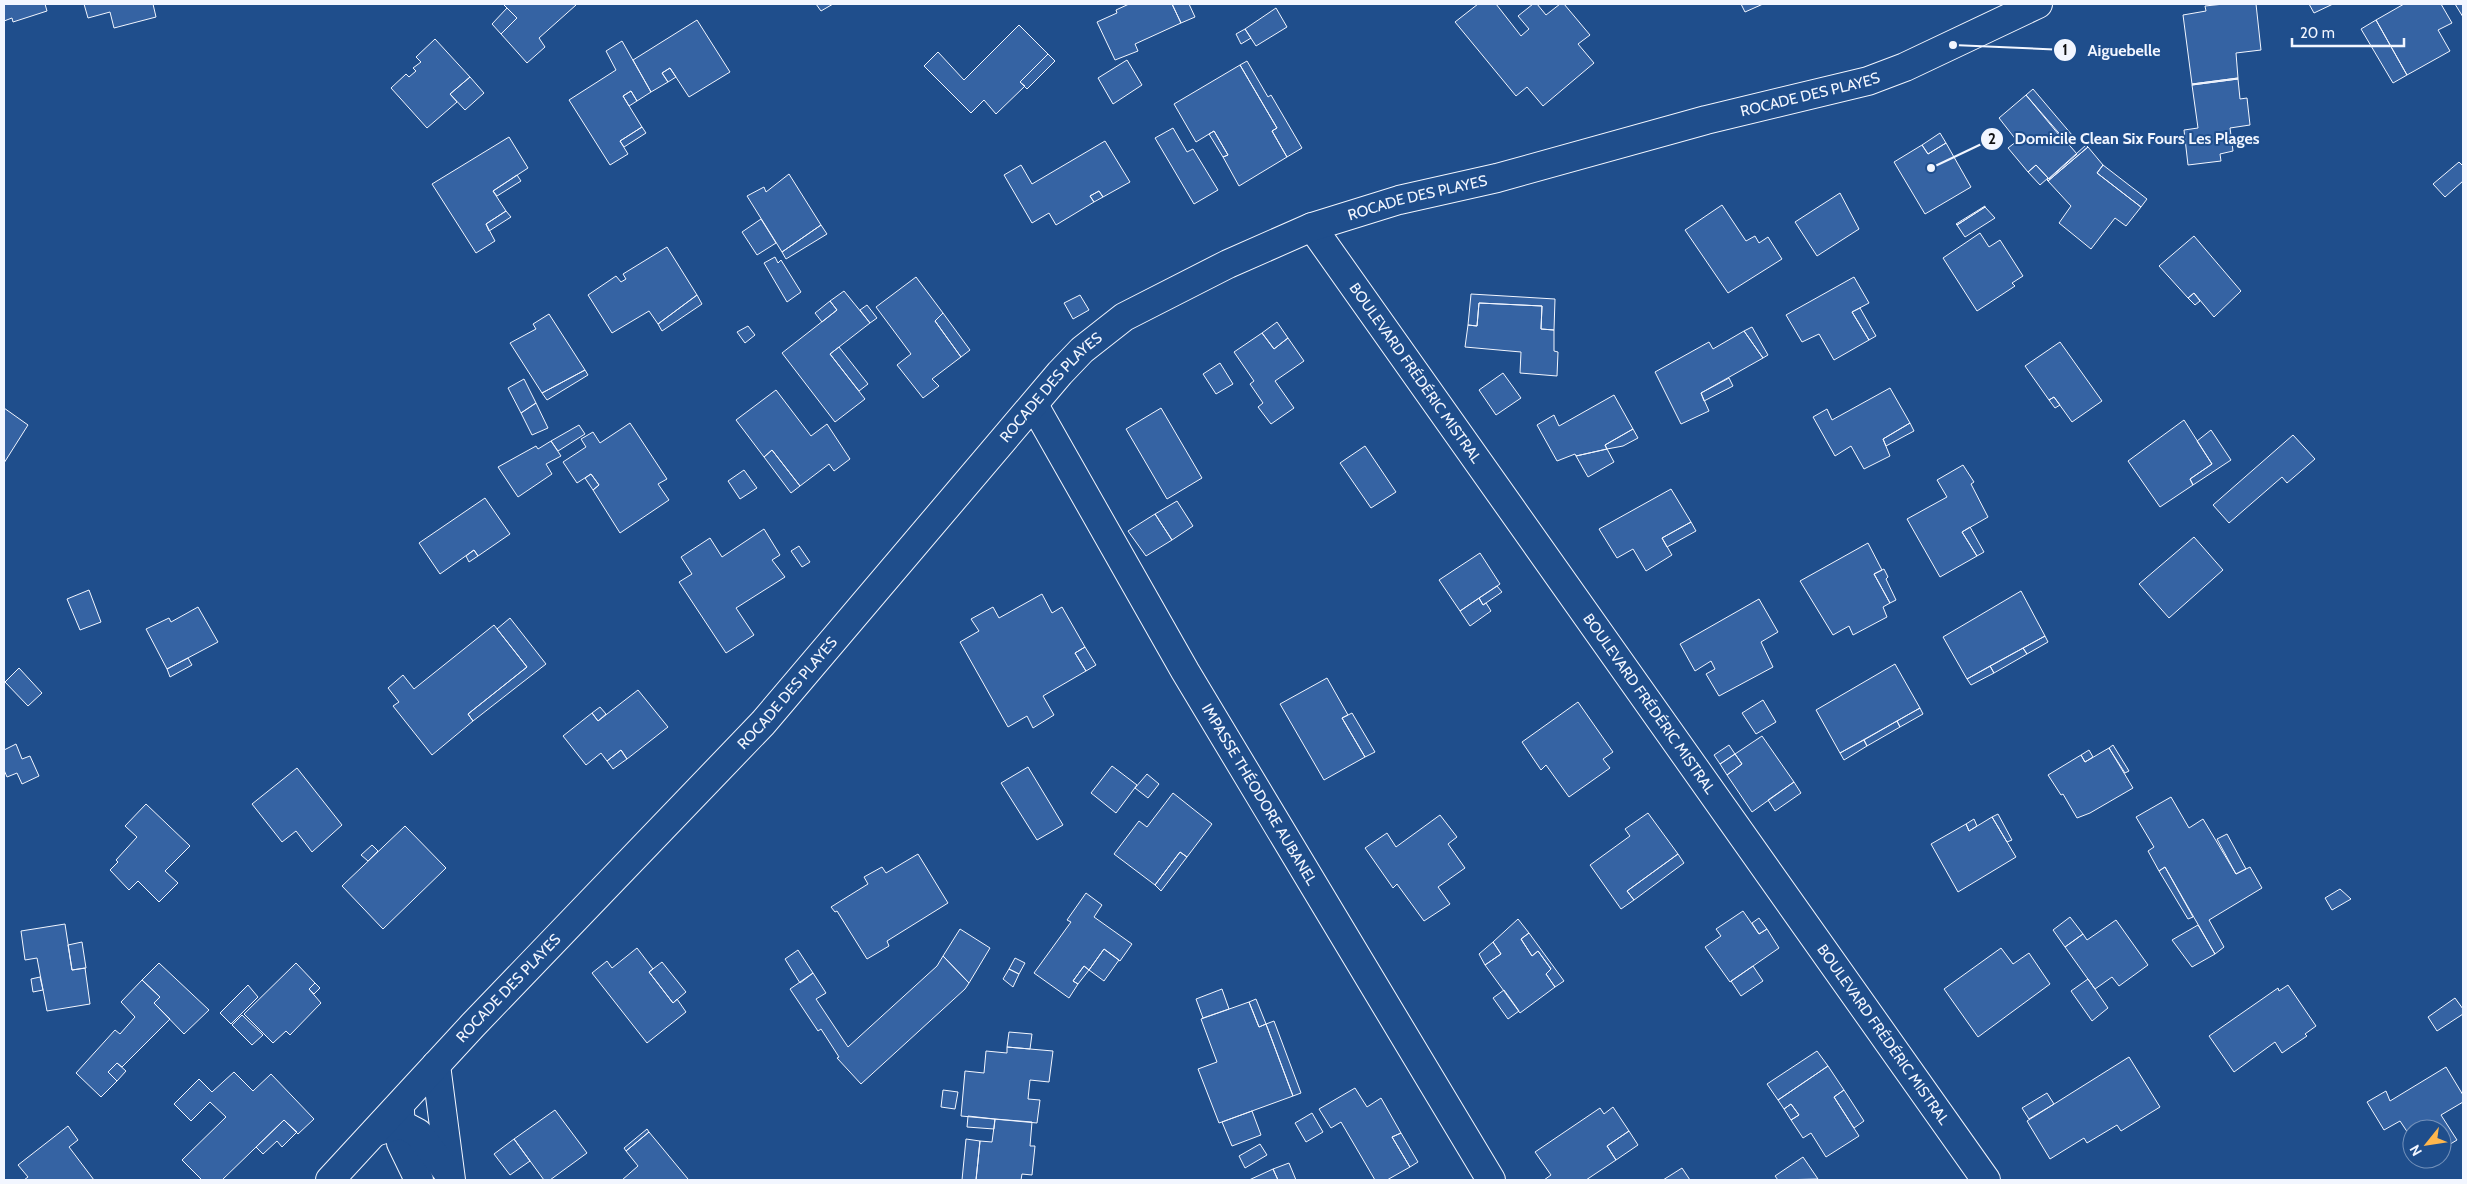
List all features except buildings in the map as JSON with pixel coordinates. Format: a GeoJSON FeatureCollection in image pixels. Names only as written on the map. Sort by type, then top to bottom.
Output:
{"type":"FeatureCollection","features":[{"type":"Feature","properties":{"kind":"street","name":"ROCADE DES PLAYES"},"geometry":{"type":"LineString","coordinates":[[330,1180],[375,1132],[400,1115],[436,1065],[763,723],[1060,372],[1082,350],[1124,317],[1228,264],[1312,227],[1399,200],[1497,178],[1706,120],[1868,81],[1905,67],[2038,4]]}},
{"type":"Feature","properties":{"kind":"street","name":"BOULEVARD FRÉDÉRIC MISTRAL"},"geometry":{"type":"LineString","coordinates":[[1312,227],[1986,1180]]}},
{"type":"Feature","properties":{"kind":"street","name":"IMPASSE THÉODORE AUBANEL"},"geometry":{"type":"LineString","coordinates":[[1034,405],[1185,671],[1491,1180]]}},
{"type":"Feature","properties":{"kind":"street"},"geometry":{"type":"LineString","coordinates":[[436,1065],[450,1178]]}},
{"type":"Feature","properties":{"kind":"street"},"geometry":{"type":"LineString","coordinates":[[400,1115],[418,1133],[450,1178]]}},
{"type":"Feature","properties":{"kind":"street"},"geometry":{"type":"LineString","coordinates":[[400,1115],[402,1144],[419,1180]]}},
{"type":"Feature","properties":{"kind":"place","name":"Aiguebelle"},"geometry":{"type":"Point","coordinates":[1953,45]}},
{"type":"Feature","properties":{"kind":"place","name":"Domicile Clean Six Fours Les Plages"},"geometry":{"type":"Point","coordinates":[1931,168]}}]}
